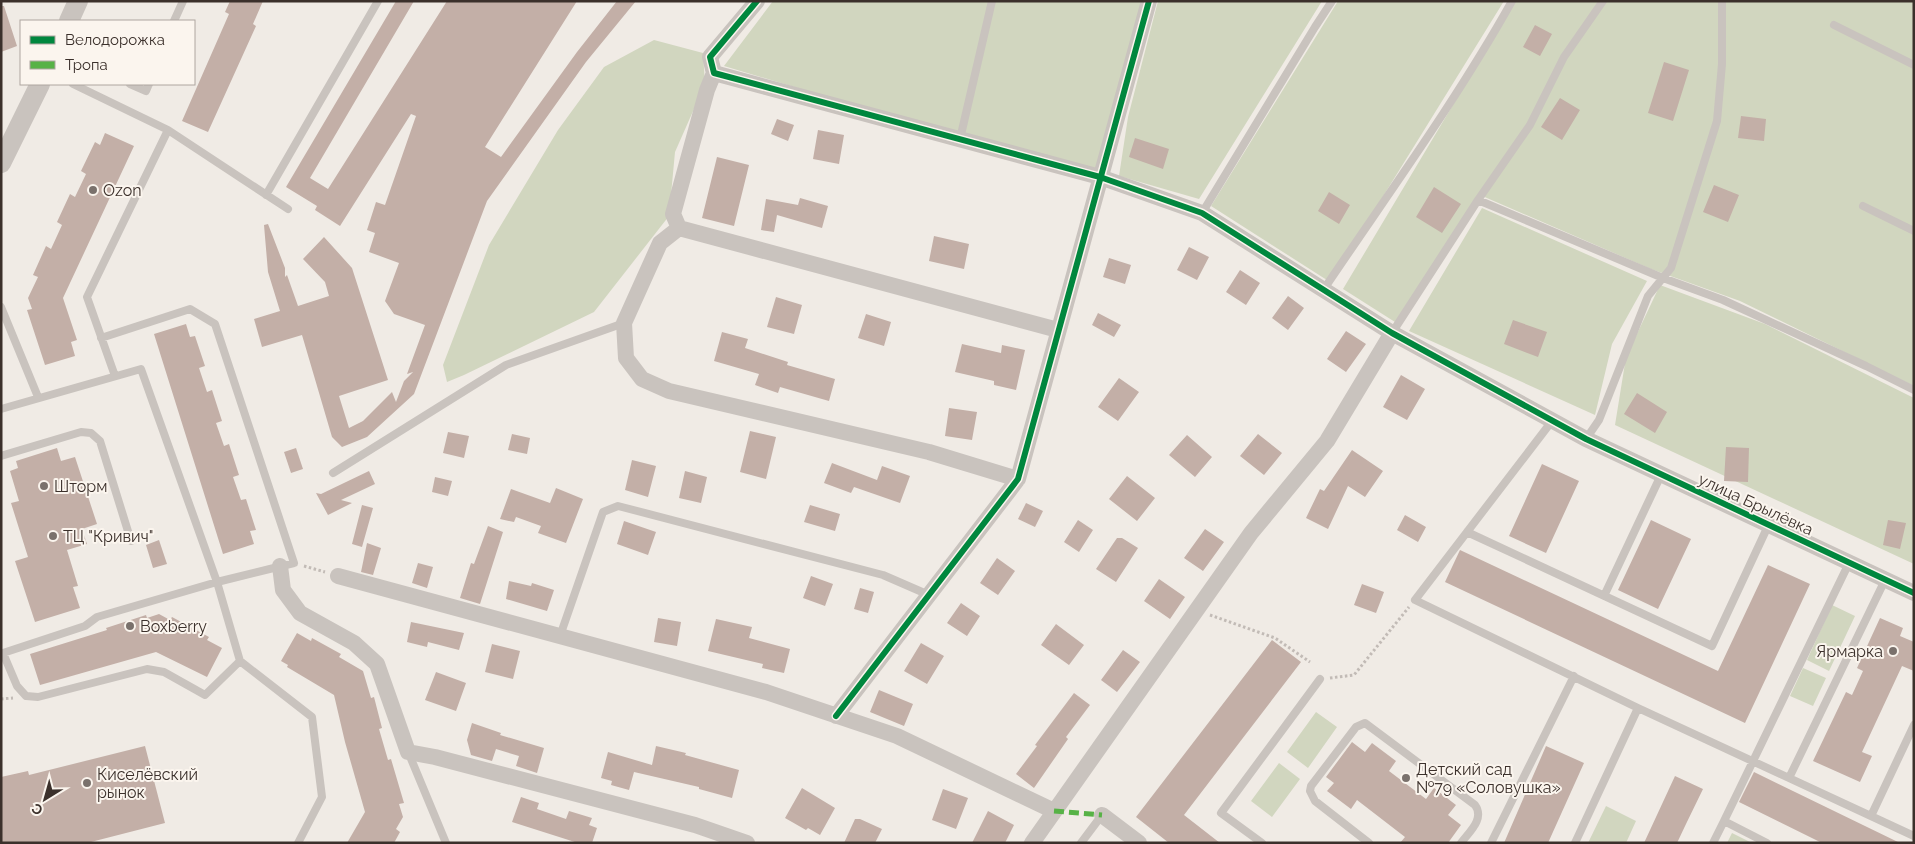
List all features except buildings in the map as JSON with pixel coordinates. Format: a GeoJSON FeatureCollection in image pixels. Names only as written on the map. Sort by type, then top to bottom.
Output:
{"type":"FeatureCollection","features":[{"type":"Feature","properties":{"kind":"street"},"geometry":{"type":"LineString","coordinates":[[69,20],[78,1]]}},
{"type":"Feature","properties":{"kind":"street"},"geometry":{"type":"LineString","coordinates":[[836,716],[1018,479],[1149,1]]}},
{"type":"Feature","properties":{"kind":"street"},"geometry":{"type":"LineString","coordinates":[[679,228],[673,214],[707,90],[714,73],[710,57],[750,3]]}},
{"type":"Feature","properties":{"kind":"street","name":"улица Брылёвка"},"geometry":{"type":"LineString","coordinates":[[714,73],[1100,177],[1202,213],[1392,333],[1552,421],[1768,526],[1914,593]]}},
{"type":"Feature","properties":{"kind":"street"},"geometry":{"type":"LineString","coordinates":[[1,163],[40,85]]}},
{"type":"Feature","properties":{"kind":"street"},"geometry":{"type":"LineString","coordinates":[[679,228],[1058,330]]}},
{"type":"Feature","properties":{"kind":"street"},"geometry":{"type":"LineString","coordinates":[[679,228],[660,243],[624,323],[626,358],[642,379],[669,391],[929,452],[1018,479]]}},
{"type":"Feature","properties":{"kind":"street"},"geometry":{"type":"LineString","coordinates":[[1032,843],[1251,533],[1327,440],[1392,333]]}},
{"type":"Feature","properties":{"kind":"street"},"geometry":{"type":"LineString","coordinates":[[287,565],[283,590],[300,613],[354,643],[377,664],[408,752],[435,757],[686,823],[747,843]]}},
{"type":"Feature","properties":{"kind":"street"},"geometry":{"type":"LineString","coordinates":[[338,576],[766,692],[897,736],[1054,811]]}},
{"type":"Feature","properties":{"kind":"street"},"geometry":{"type":"LineString","coordinates":[[1102,815],[1139,843]]}},
{"type":"Feature","properties":{"kind":"lane"},"geometry":{"type":"LineString","coordinates":[[174,20],[183,1]]}},
{"type":"Feature","properties":{"kind":"lane"},"geometry":{"type":"LineString","coordinates":[[266,195],[378,1]]}},
{"type":"Feature","properties":{"kind":"lane"},"geometry":{"type":"LineString","coordinates":[[960,139],[992,1]]}},
{"type":"Feature","properties":{"kind":"lane"},"geometry":{"type":"LineString","coordinates":[[1202,213],[1332,1]]}},
{"type":"Feature","properties":{"kind":"lane"},"geometry":{"type":"LineString","coordinates":[[1324,289],[1488,45],[1512,1]]}},
{"type":"Feature","properties":{"kind":"lane"},"geometry":{"type":"LineString","coordinates":[[1392,333],[1478,200],[1530,126],[1564,57],[1603,1]]}},
{"type":"Feature","properties":{"kind":"lane"},"geometry":{"type":"LineString","coordinates":[[1586,439],[1599,420],[1648,296],[1671,268],[1717,121],[1722,64],[1722,1]]}},
{"type":"Feature","properties":{"kind":"lane"},"geometry":{"type":"LineString","coordinates":[[1834,24],[1914,65]]}},
{"type":"Feature","properties":{"kind":"lane"},"geometry":{"type":"LineString","coordinates":[[76,85],[168,130],[288,209]]}},
{"type":"Feature","properties":{"kind":"lane"},"geometry":{"type":"LineString","coordinates":[[133,85],[146,90],[148,85]]}},
{"type":"Feature","properties":{"kind":"lane"},"geometry":{"type":"LineString","coordinates":[[115,376],[87,297],[168,130]]}},
{"type":"Feature","properties":{"kind":"lane"},"geometry":{"type":"LineString","coordinates":[[1478,200],[1663,278],[1723,300],[1914,390]]}},
{"type":"Feature","properties":{"kind":"lane"},"geometry":{"type":"LineString","coordinates":[[1863,206],[1914,231]]}},
{"type":"Feature","properties":{"kind":"lane"},"geometry":{"type":"LineString","coordinates":[[1,307],[38,397]]}},
{"type":"Feature","properties":{"kind":"lane"},"geometry":{"type":"LineString","coordinates":[[102,338],[190,309],[215,324],[287,565],[218,582],[97,617],[85,626],[3,653],[17,686],[26,696],[38,697],[146,669],[164,672],[205,695],[240,661]]}},
{"type":"Feature","properties":{"kind":"lane"},"geometry":{"type":"LineString","coordinates":[[333,473],[506,365],[624,323]]}},
{"type":"Feature","properties":{"kind":"lane"},"geometry":{"type":"LineString","coordinates":[[1,408],[141,369],[218,582],[240,661],[312,717],[322,797],[298,843]]}},
{"type":"Feature","properties":{"kind":"lane"},"geometry":{"type":"LineString","coordinates":[[1552,421],[1416,600],[1638,708],[1914,836]]}},
{"type":"Feature","properties":{"kind":"lane"},"geometry":{"type":"LineString","coordinates":[[1,456],[81,432],[91,433],[100,441],[131,541]]}},
{"type":"Feature","properties":{"kind":"lane"},"geometry":{"type":"LineString","coordinates":[[1604,596],[1661,475]]}},
{"type":"Feature","properties":{"kind":"lane"},"geometry":{"type":"LineString","coordinates":[[560,636],[603,512],[618,506],[883,575],[929,595]]}},
{"type":"Feature","properties":{"kind":"lane"},"geometry":{"type":"LineString","coordinates":[[1467,532],[1712,646],[1768,526]]}},
{"type":"Feature","properties":{"kind":"lane"},"geometry":{"type":"LineString","coordinates":[[1713,843],[1849,563]]}},
{"type":"Feature","properties":{"kind":"lane"},"geometry":{"type":"LineString","coordinates":[[1789,778],[1885,580]]}},
{"type":"Feature","properties":{"kind":"lane"},"geometry":{"type":"LineString","coordinates":[[1491,843],[1574,676]]}},
{"type":"Feature","properties":{"kind":"lane"},"geometry":{"type":"LineString","coordinates":[[1262,843],[1221,812],[1320,679]]}},
{"type":"Feature","properties":{"kind":"lane"},"geometry":{"type":"LineString","coordinates":[[1575,843],[1638,708]]}},
{"type":"Feature","properties":{"kind":"lane"},"geometry":{"type":"LineString","coordinates":[[1369,843],[1315,801],[1310,791],[1311,786],[1356,727],[1365,723],[1475,805],[1479,815],[1477,822],[1461,843]]}},
{"type":"Feature","properties":{"kind":"lane"},"geometry":{"type":"LineString","coordinates":[[1871,816],[1914,725]]}},
{"type":"Feature","properties":{"kind":"lane"},"geometry":{"type":"LineString","coordinates":[[408,752],[446,843]]}},
{"type":"Feature","properties":{"kind":"lane"},"geometry":{"type":"LineString","coordinates":[[1081,843],[1102,815]]}},
{"type":"Feature","properties":{"kind":"lane"},"geometry":{"type":"LineString","coordinates":[[1724,821],[1767,843]]}},
{"type":"Feature","properties":{"kind":"lane"},"geometry":{"type":"LineString","coordinates":[[1353,843],[1359,835]]}},
{"type":"Feature","properties":{"kind":"path"},"geometry":{"type":"LineString","coordinates":[[287,565],[338,576]]}},
{"type":"Feature","properties":{"kind":"path"},"geometry":{"type":"LineString","coordinates":[[1320,679],[1354,675],[1416,600]]}},
{"type":"Feature","properties":{"kind":"path"},"geometry":{"type":"LineString","coordinates":[[1196,611],[1275,638],[1310,662]]}},
{"type":"Feature","properties":{"kind":"green space"},"geometry":{"type":"Polygon","coordinates":[[[773,1],[1144,1],[1104,171],[948,133],[724,66],[773,1]]]}},
{"type":"Feature","properties":{"kind":"green space"},"geometry":{"type":"Polygon","coordinates":[[[1158,1],[1322,1],[1199,199],[1119,176],[1128,117],[1158,1]]]}},
{"type":"Feature","properties":{"kind":"green space"},"geometry":{"type":"Polygon","coordinates":[[[1338,1],[1504,1],[1330,282],[1211,206],[1338,1]]]}},
{"type":"Feature","properties":{"kind":"green space"},"geometry":{"type":"Polygon","coordinates":[[[1515,1],[1914,1],[1914,386],[1740,301],[1651,269],[1480,195],[1395,322],[1343,289],[1515,1]]]}},
{"type":"Feature","properties":{"kind":"green space"},"geometry":{"type":"Polygon","coordinates":[[[654,40],[703,53],[705,84],[675,152],[669,216],[594,312],[447,382],[443,365],[489,245],[558,130],[604,67],[654,40]]]}},
{"type":"Feature","properties":{"kind":"green space"},"geometry":{"type":"Polygon","coordinates":[[[1482,208],[1647,281],[1612,344],[1595,415],[1409,331],[1482,208]]]}},
{"type":"Feature","properties":{"kind":"green space"},"geometry":{"type":"Polygon","coordinates":[[[1660,285],[1765,324],[1914,398],[1914,564],[1615,425],[1626,357],[1660,285]]]}},
{"type":"Feature","properties":{"kind":"green space"},"geometry":{"type":"Polygon","coordinates":[[[1832,605],[1855,616],[1829,671],[1807,660],[1832,605]]]}},
{"type":"Feature","properties":{"kind":"green space"},"geometry":{"type":"Polygon","coordinates":[[[1803,668],[1826,678],[1813,706],[1790,696],[1803,668]]]}},
{"type":"Feature","properties":{"kind":"green space"},"geometry":{"type":"Polygon","coordinates":[[[1316,712],[1337,727],[1308,768],[1287,752],[1316,712]]]}},
{"type":"Feature","properties":{"kind":"green space"},"geometry":{"type":"Polygon","coordinates":[[[1279,763],[1300,779],[1272,817],[1251,801],[1279,763]]]}},
{"type":"Feature","properties":{"kind":"green space"},"geometry":{"type":"Polygon","coordinates":[[[1606,806],[1636,821],[1626,843],[1588,843],[1606,806]]]}},
{"type":"Feature","properties":{"kind":"green space"},"geometry":{"type":"Polygon","coordinates":[[[1732,833],[1752,843],[1727,843],[1732,833]]]}},
{"type":"Feature","properties":{"kind":"marked path"},"geometry":{"type":"LineString","coordinates":[[1054,811],[1102,815]]}},
{"type":"Feature","properties":{"kind":"cycle path"},"geometry":{"type":"LineString","coordinates":[[757,1],[710,57],[714,73],[1100,177],[1202,213],[1392,333],[1586,439],[1914,593]]}},
{"type":"Feature","properties":{"kind":"cycle path"},"geometry":{"type":"LineString","coordinates":[[836,716],[1018,479],[1149,1]]}},
{"type":"Feature","properties":{"kind":"place","name":"Ozon"},"geometry":{"type":"Point","coordinates":[93,190]}},
{"type":"Feature","properties":{"kind":"place","name":"Шторм"},"geometry":{"type":"Point","coordinates":[44,486]}},
{"type":"Feature","properties":{"kind":"place","name":"ТЦ \"Кривич\""},"geometry":{"type":"Point","coordinates":[53,536]}},
{"type":"Feature","properties":{"kind":"place","name":"Boxberry"},"geometry":{"type":"Point","coordinates":[130,626]}},
{"type":"Feature","properties":{"kind":"place","name":"Ярмарка"},"geometry":{"type":"Point","coordinates":[1893,651]}},
{"type":"Feature","properties":{"kind":"place","name":"Детский сад №79 «Соловушка»"},"geometry":{"type":"Point","coordinates":[1406,778]}},
{"type":"Feature","properties":{"kind":"place","name":"Киселёвский рынок"},"geometry":{"type":"Point","coordinates":[87,783]}}]}
